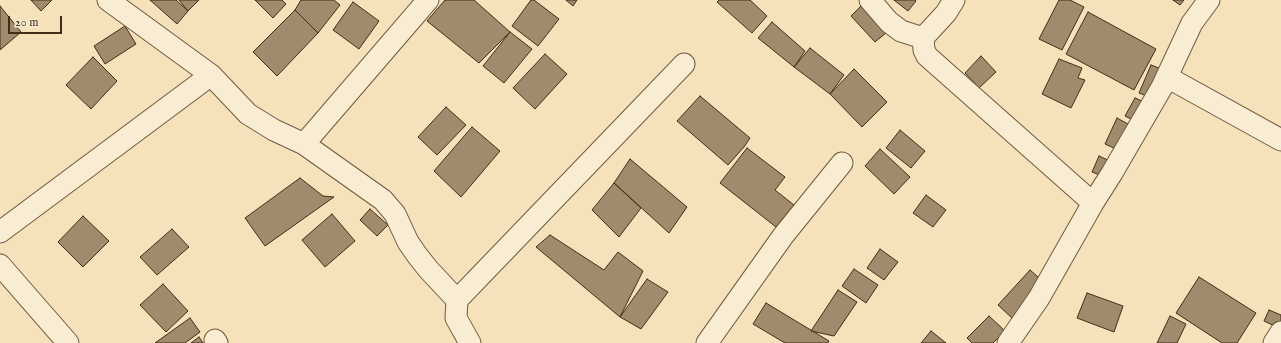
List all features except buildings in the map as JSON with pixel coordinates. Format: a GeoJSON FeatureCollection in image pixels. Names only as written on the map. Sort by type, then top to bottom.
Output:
{"type":"FeatureCollection","features":[{"type":"Feature","properties":{"kind":"street"},"geometry":{"type":"LineString","coordinates":[[108,0],[211,75],[248,114],[274,130],[304,144],[383,200],[395,214],[416,255],[457,300]]}},
{"type":"Feature","properties":{"kind":"street"},"geometry":{"type":"LineString","coordinates":[[304,144],[428,0]]}},
{"type":"Feature","properties":{"kind":"street"},"geometry":{"type":"LineString","coordinates":[[870,0],[889,22],[901,31],[922,38]]}},
{"type":"Feature","properties":{"kind":"street"},"geometry":{"type":"LineString","coordinates":[[922,38],[946,13],[954,0]]}},
{"type":"Feature","properties":{"kind":"street"},"geometry":{"type":"LineString","coordinates":[[1008,343],[1040,298],[1093,203],[1167,77],[1192,23],[1209,0]]}},
{"type":"Feature","properties":{"kind":"street"},"geometry":{"type":"LineString","coordinates":[[922,38],[924,50],[927,56],[1093,203]]}},
{"type":"Feature","properties":{"kind":"street"},"geometry":{"type":"LineString","coordinates":[[470,343],[456,318],[457,300],[684,64]]}},
{"type":"Feature","properties":{"kind":"street"},"geometry":{"type":"LineString","coordinates":[[0,232],[211,75]]}},
{"type":"Feature","properties":{"kind":"street"},"geometry":{"type":"LineString","coordinates":[[1167,77],[1281,140]]}},
{"type":"Feature","properties":{"kind":"street"},"geometry":{"type":"LineString","coordinates":[[707,343],[783,236],[842,163]]}},
{"type":"Feature","properties":{"kind":"street"},"geometry":{"type":"LineString","coordinates":[[0,265],[68,343]]}},
{"type":"Feature","properties":{"kind":"street"},"geometry":{"type":"LineString","coordinates":[[1274,343],[1281,332]]}}]}
